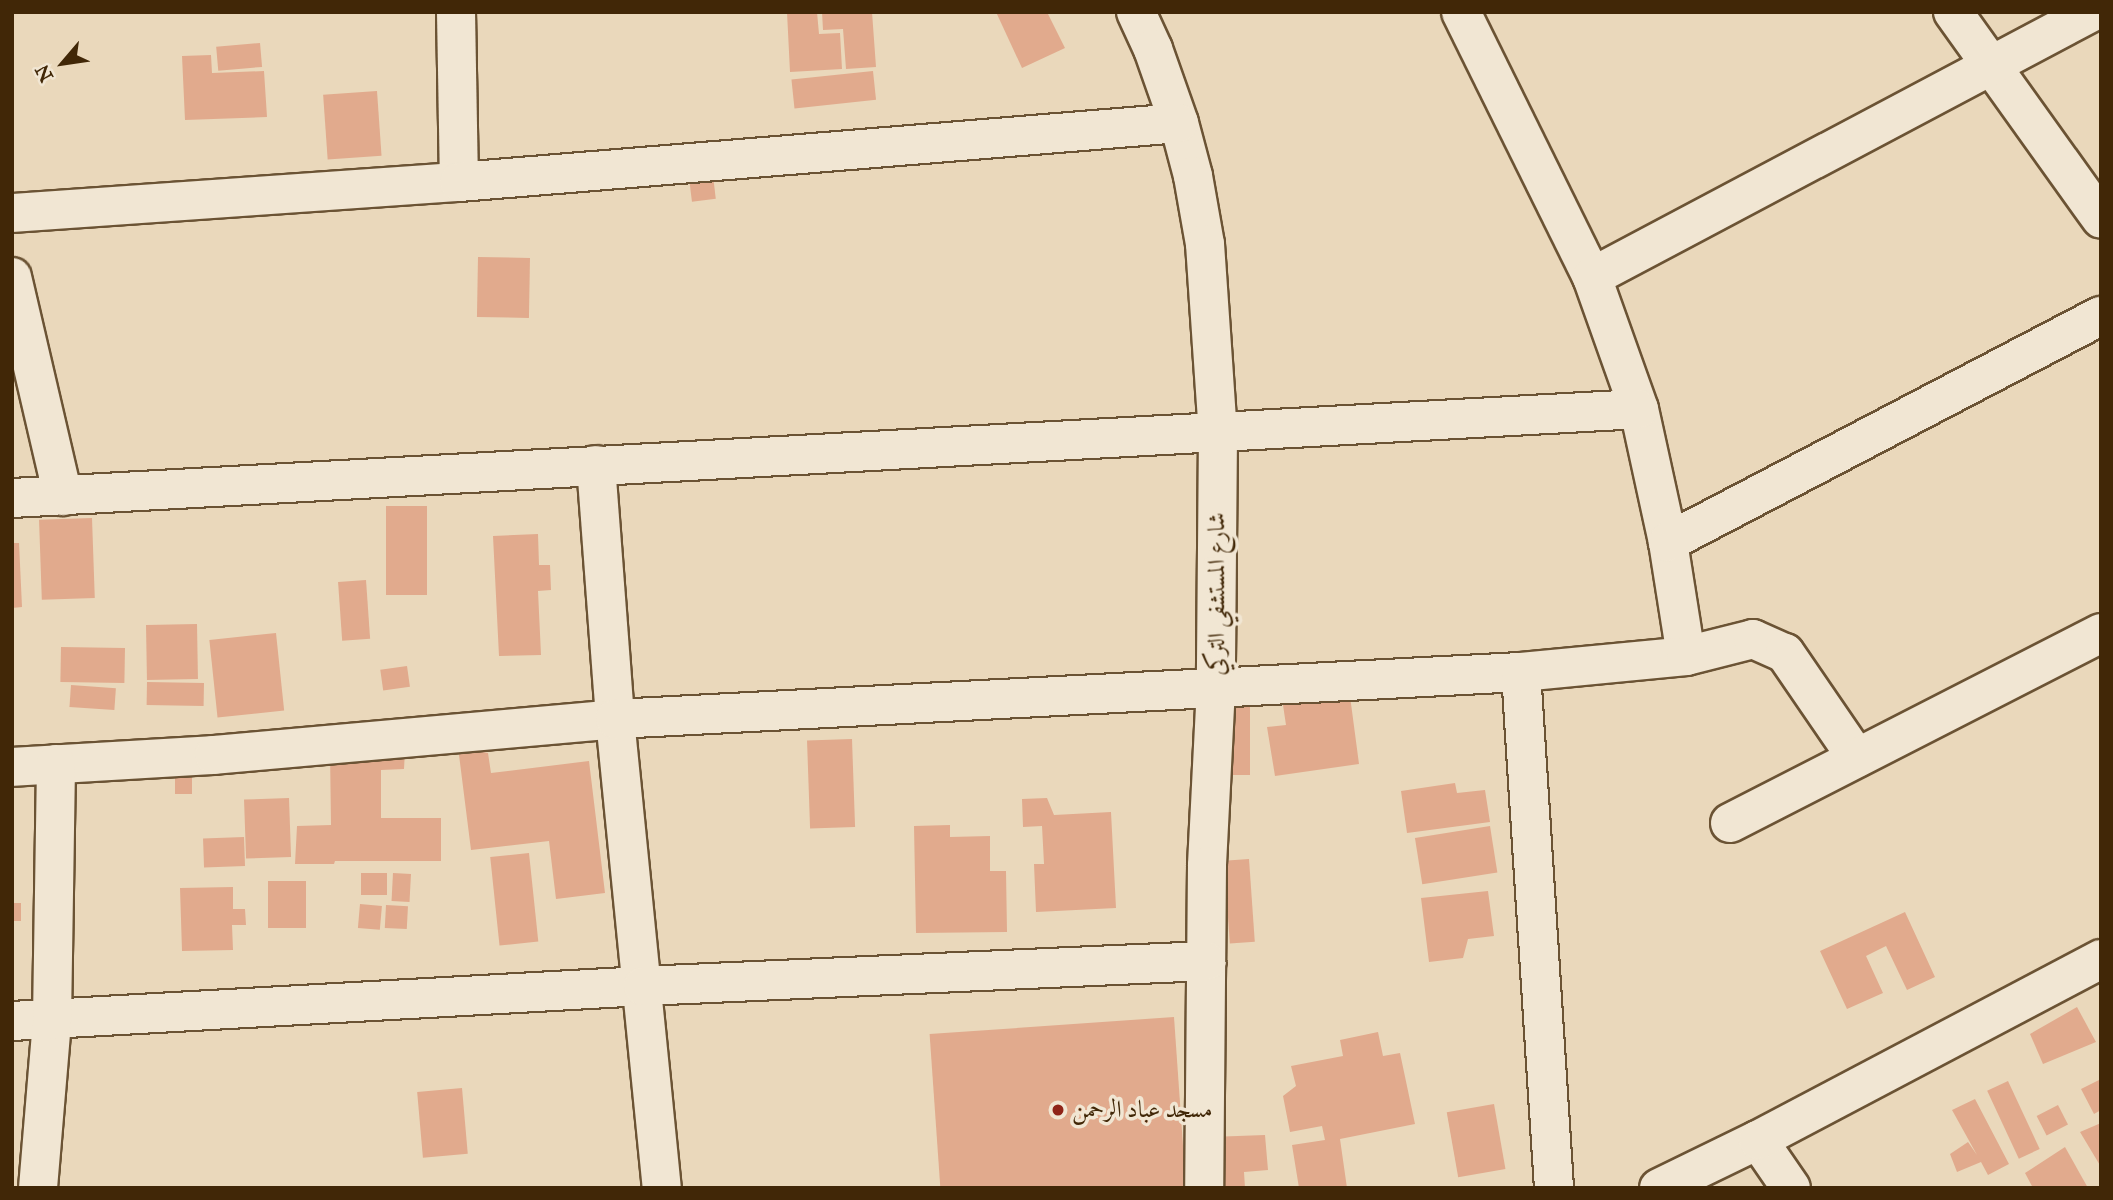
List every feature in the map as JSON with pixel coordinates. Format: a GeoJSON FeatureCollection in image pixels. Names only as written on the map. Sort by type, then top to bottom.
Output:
{"type":"FeatureCollection","features":[{"type":"Feature","properties":{"kind":"street"},"geometry":{"type":"LineString","coordinates":[[456,12],[459,182]]}},
{"type":"Feature","properties":{"kind":"street","name":"شارع المستشفي التركي"},"geometry":{"type":"LineString","coordinates":[[1136,12],[1179,123],[1205,244],[1217,434],[1216,687],[1207,866],[1204,1188]]}},
{"type":"Feature","properties":{"kind":"street"},"geometry":{"type":"LineString","coordinates":[[1953,12],[1989,66],[2101,219]]}},
{"type":"Feature","properties":{"kind":"street"},"geometry":{"type":"LineString","coordinates":[[1592,277],[2092,12]]}},
{"type":"Feature","properties":{"kind":"street"},"geometry":{"type":"LineString","coordinates":[[1469,15],[1592,277],[1639,410],[1668,542],[1686,656]]}},
{"type":"Feature","properties":{"kind":"street"},"geometry":{"type":"LineString","coordinates":[[12,213],[459,182],[1179,123]]}},
{"type":"Feature","properties":{"kind":"street"},"geometry":{"type":"LineString","coordinates":[[12,277],[63,496]]}},
{"type":"Feature","properties":{"kind":"street"},"geometry":{"type":"LineString","coordinates":[[1668,542],[2101,316]]}},
{"type":"Feature","properties":{"kind":"street"},"geometry":{"type":"LineString","coordinates":[[12,498],[1639,410]]}},
{"type":"Feature","properties":{"kind":"street"},"geometry":{"type":"LineString","coordinates":[[596,465],[615,719],[662,1188]]}},
{"type":"Feature","properties":{"kind":"street"},"geometry":{"type":"LineString","coordinates":[[1730,823],[2101,633]]}},
{"type":"Feature","properties":{"kind":"street"},"geometry":{"type":"LineString","coordinates":[[12,766],[214,755],[615,719],[1521,672],[1686,656],[1740,640],[1753,639],[1769,643],[1785,653],[1857,758]]}},
{"type":"Feature","properties":{"kind":"street"},"geometry":{"type":"LineString","coordinates":[[1521,672],[1554,1188]]}},
{"type":"Feature","properties":{"kind":"street"},"geometry":{"type":"LineString","coordinates":[[38,1188],[52,1020],[56,764]]}},
{"type":"Feature","properties":{"kind":"street"},"geometry":{"type":"LineString","coordinates":[[1659,1188],[1758,1140],[2101,959]]}},
{"type":"Feature","properties":{"kind":"street"},"geometry":{"type":"LineString","coordinates":[[12,1021],[643,986],[1206,961]]}},
{"type":"Feature","properties":{"kind":"street"},"geometry":{"type":"LineString","coordinates":[[1758,1140],[1791,1188]]}},
{"type":"Feature","properties":{"kind":"building"},"geometry":{"type":"Polygon","coordinates":[[[787,12],[817,12],[819,34],[840,33],[842,69],[790,72],[787,12]]]}},
{"type":"Feature","properties":{"kind":"building"},"geometry":{"type":"Polygon","coordinates":[[[822,12],[872,12],[876,67],[846,69],[843,29],[823,30],[822,12]]]}},
{"type":"Feature","properties":{"kind":"building"},"geometry":{"type":"Polygon","coordinates":[[[996,12],[1047,12],[1065,48],[1022,68],[996,12]]]}},
{"type":"Feature","properties":{"kind":"building"},"geometry":{"type":"Polygon","coordinates":[[[260,43],[262,67],[218,71],[216,47],[260,43]]]}},
{"type":"Feature","properties":{"kind":"building"},"geometry":{"type":"Polygon","coordinates":[[[211,55],[212,73],[264,71],[267,117],[185,120],[182,56],[211,55]]]}},
{"type":"Feature","properties":{"kind":"building"},"geometry":{"type":"Polygon","coordinates":[[[873,71],[876,100],[794,108],[791,80],[873,71]]]}},
{"type":"Feature","properties":{"kind":"building"},"geometry":{"type":"Polygon","coordinates":[[[377,91],[382,156],[328,160],[323,95],[377,91]]]}},
{"type":"Feature","properties":{"kind":"building"},"geometry":{"type":"Polygon","coordinates":[[[713,176],[716,199],[692,202],[689,179],[713,176]]]}},
{"type":"Feature","properties":{"kind":"building"},"geometry":{"type":"Polygon","coordinates":[[[478,257],[530,258],[529,318],[477,317],[478,257]]]}},
{"type":"Feature","properties":{"kind":"building"},"geometry":{"type":"Polygon","coordinates":[[[386,506],[427,506],[427,595],[386,595],[386,506]]]}},
{"type":"Feature","properties":{"kind":"building"},"geometry":{"type":"Polygon","coordinates":[[[92,518],[95,598],[42,600],[39,520],[92,518]]]}},
{"type":"Feature","properties":{"kind":"building"},"geometry":{"type":"Polygon","coordinates":[[[538,534],[539,565],[550,565],[551,590],[538,591],[541,655],[499,656],[493,536],[538,534]]]}},
{"type":"Feature","properties":{"kind":"building"},"geometry":{"type":"Polygon","coordinates":[[[12,543],[19,543],[22,607],[12,608],[12,543]]]}},
{"type":"Feature","properties":{"kind":"building"},"geometry":{"type":"Polygon","coordinates":[[[366,580],[370,639],[342,641],[338,582],[366,580]]]}},
{"type":"Feature","properties":{"kind":"building"},"geometry":{"type":"Polygon","coordinates":[[[197,624],[198,679],[147,680],[146,625],[197,624]]]}},
{"type":"Feature","properties":{"kind":"building"},"geometry":{"type":"Polygon","coordinates":[[[276,633],[284,711],[218,718],[209,640],[276,633]]]}},
{"type":"Feature","properties":{"kind":"building"},"geometry":{"type":"Polygon","coordinates":[[[61,647],[125,648],[124,683],[60,682],[61,647]]]}},
{"type":"Feature","properties":{"kind":"building"},"geometry":{"type":"Polygon","coordinates":[[[407,666],[410,687],[383,691],[380,670],[407,666]]]}},
{"type":"Feature","properties":{"kind":"building"},"geometry":{"type":"Polygon","coordinates":[[[147,682],[204,683],[204,706],[147,705],[147,682]]]}},
{"type":"Feature","properties":{"kind":"building"},"geometry":{"type":"Polygon","coordinates":[[[71,685],[116,688],[114,710],[69,707],[71,685]]]}},
{"type":"Feature","properties":{"kind":"building"},"geometry":{"type":"Polygon","coordinates":[[[1350,696],[1359,764],[1275,776],[1267,727],[1286,725],[1283,705],[1350,696]]]}},
{"type":"Feature","properties":{"kind":"building"},"geometry":{"type":"Polygon","coordinates":[[[1226,699],[1250,699],[1250,775],[1226,775],[1226,699]]]}},
{"type":"Feature","properties":{"kind":"building"},"geometry":{"type":"Polygon","coordinates":[[[852,739],[855,827],[810,829],[807,741],[852,739]]]}},
{"type":"Feature","properties":{"kind":"building"},"geometry":{"type":"Polygon","coordinates":[[[458,747],[488,753],[491,773],[589,761],[605,893],[556,899],[549,841],[471,850],[458,747]]]}},
{"type":"Feature","properties":{"kind":"building"},"geometry":{"type":"Polygon","coordinates":[[[330,751],[405,751],[404,769],[381,770],[381,818],[441,818],[441,861],[335,861],[334,864],[295,864],[297,826],[331,825],[330,751]]]}},
{"type":"Feature","properties":{"kind":"building"},"geometry":{"type":"Polygon","coordinates":[[[175,771],[192,771],[192,794],[175,794],[175,771]]]}},
{"type":"Feature","properties":{"kind":"building"},"geometry":{"type":"Polygon","coordinates":[[[1455,783],[1457,793],[1485,790],[1490,822],[1407,833],[1401,791],[1455,783]]]}},
{"type":"Feature","properties":{"kind":"building"},"geometry":{"type":"Polygon","coordinates":[[[289,798],[291,857],[246,859],[244,800],[289,798]]]}},
{"type":"Feature","properties":{"kind":"building"},"geometry":{"type":"Polygon","coordinates":[[[1047,798],[1054,815],[1111,812],[1116,908],[1036,912],[1034,864],[1044,864],[1042,826],[1023,827],[1022,799],[1047,798]]]}},
{"type":"Feature","properties":{"kind":"building"},"geometry":{"type":"Polygon","coordinates":[[[950,825],[950,837],[990,836],[990,871],[1006,871],[1007,932],[916,933],[914,826],[950,825]]]}},
{"type":"Feature","properties":{"kind":"building"},"geometry":{"type":"Polygon","coordinates":[[[1490,826],[1497,872],[1422,884],[1415,838],[1490,826]]]}},
{"type":"Feature","properties":{"kind":"building"},"geometry":{"type":"Polygon","coordinates":[[[244,837],[245,866],[204,867],[203,838],[244,837]]]}},
{"type":"Feature","properties":{"kind":"building"},"geometry":{"type":"Polygon","coordinates":[[[529,853],[538,942],[500,946],[490,857],[529,853]]]}},
{"type":"Feature","properties":{"kind":"building"},"geometry":{"type":"Polygon","coordinates":[[[1249,859],[1255,942],[1230,944],[1224,861],[1249,859]]]}},
{"type":"Feature","properties":{"kind":"building"},"geometry":{"type":"Polygon","coordinates":[[[361,873],[387,873],[387,895],[361,895],[361,873]]]}},
{"type":"Feature","properties":{"kind":"building"},"geometry":{"type":"Polygon","coordinates":[[[393,873],[411,874],[410,902],[392,901],[393,873]]]}},
{"type":"Feature","properties":{"kind":"building"},"geometry":{"type":"Polygon","coordinates":[[[268,881],[306,881],[306,928],[268,928],[268,881]]]}},
{"type":"Feature","properties":{"kind":"building"},"geometry":{"type":"Polygon","coordinates":[[[233,887],[233,909],[245,909],[246,925],[232,925],[233,950],[182,951],[180,888],[233,887]]]}},
{"type":"Feature","properties":{"kind":"building"},"geometry":{"type":"Polygon","coordinates":[[[1488,891],[1494,936],[1468,939],[1463,958],[1429,962],[1421,898],[1488,891]]]}},
{"type":"Feature","properties":{"kind":"building"},"geometry":{"type":"Polygon","coordinates":[[[12,903],[21,903],[21,921],[12,921],[12,903]]]}},
{"type":"Feature","properties":{"kind":"building"},"geometry":{"type":"Polygon","coordinates":[[[360,904],[382,906],[380,930],[358,928],[360,904]]]}},
{"type":"Feature","properties":{"kind":"building"},"geometry":{"type":"Polygon","coordinates":[[[386,905],[408,906],[407,929],[385,928],[386,905]]]}},
{"type":"Feature","properties":{"kind":"building"},"geometry":{"type":"Polygon","coordinates":[[[1905,912],[1935,977],[1907,990],[1886,946],[1866,956],[1883,993],[1847,1009],[1820,951],[1905,912]]]}},
{"type":"Feature","properties":{"kind":"building"},"geometry":{"type":"Polygon","coordinates":[[[2077,1007],[2096,1042],[2043,1064],[2030,1034],[2077,1007]]]}},
{"type":"Feature","properties":{"kind":"building","name":"مسجد عباد الرحمن"},"geometry":{"type":"Polygon","coordinates":[[[1174,1017],[1186,1188],[940,1188],[930,1034],[1174,1017]]]}},
{"type":"Feature","properties":{"kind":"building"},"geometry":{"type":"Polygon","coordinates":[[[1378,1032],[1383,1056],[1400,1053],[1415,1124],[1340,1139],[1347,1188],[1299,1188],[1292,1145],[1325,1140],[1322,1126],[1290,1132],[1283,1096],[1296,1086],[1291,1066],[1343,1056],[1340,1040],[1378,1032]]]}},
{"type":"Feature","properties":{"kind":"building"},"geometry":{"type":"Polygon","coordinates":[[[2101,1079],[2101,1110],[2094,1114],[2081,1089],[2101,1079]]]}},
{"type":"Feature","properties":{"kind":"building"},"geometry":{"type":"Polygon","coordinates":[[[2008,1081],[2040,1149],[2019,1159],[1987,1091],[2008,1081]]]}},
{"type":"Feature","properties":{"kind":"building"},"geometry":{"type":"Polygon","coordinates":[[[462,1088],[468,1154],[423,1158],[417,1092],[462,1088]]]}},
{"type":"Feature","properties":{"kind":"building"},"geometry":{"type":"Polygon","coordinates":[[[1975,1099],[2009,1164],[1988,1175],[1981,1162],[1957,1172],[1950,1154],[1968,1142],[1977,1155],[1952,1110],[1975,1099]]]}},
{"type":"Feature","properties":{"kind":"building"},"geometry":{"type":"Polygon","coordinates":[[[1494,1104],[1505,1169],[1458,1177],[1447,1112],[1494,1104]]]}},
{"type":"Feature","properties":{"kind":"building"},"geometry":{"type":"Polygon","coordinates":[[[2058,1105],[2068,1125],[2047,1135],[2037,1116],[2058,1105]]]}},
{"type":"Feature","properties":{"kind":"building"},"geometry":{"type":"Polygon","coordinates":[[[2101,1123],[2101,1167],[2080,1132],[2101,1123]]]}},
{"type":"Feature","properties":{"kind":"building"},"geometry":{"type":"Polygon","coordinates":[[[1265,1135],[1268,1170],[1244,1172],[1245,1188],[1213,1188],[1210,1137],[1265,1135]]]}},
{"type":"Feature","properties":{"kind":"building"},"geometry":{"type":"Polygon","coordinates":[[[2065,1147],[2088,1188],[2033,1188],[2025,1173],[2065,1147]]]}},
{"type":"Feature","properties":{"kind":"place","name":"مسجد عباد الرحمن"},"geometry":{"type":"Point","coordinates":[1058,1110]}}]}
